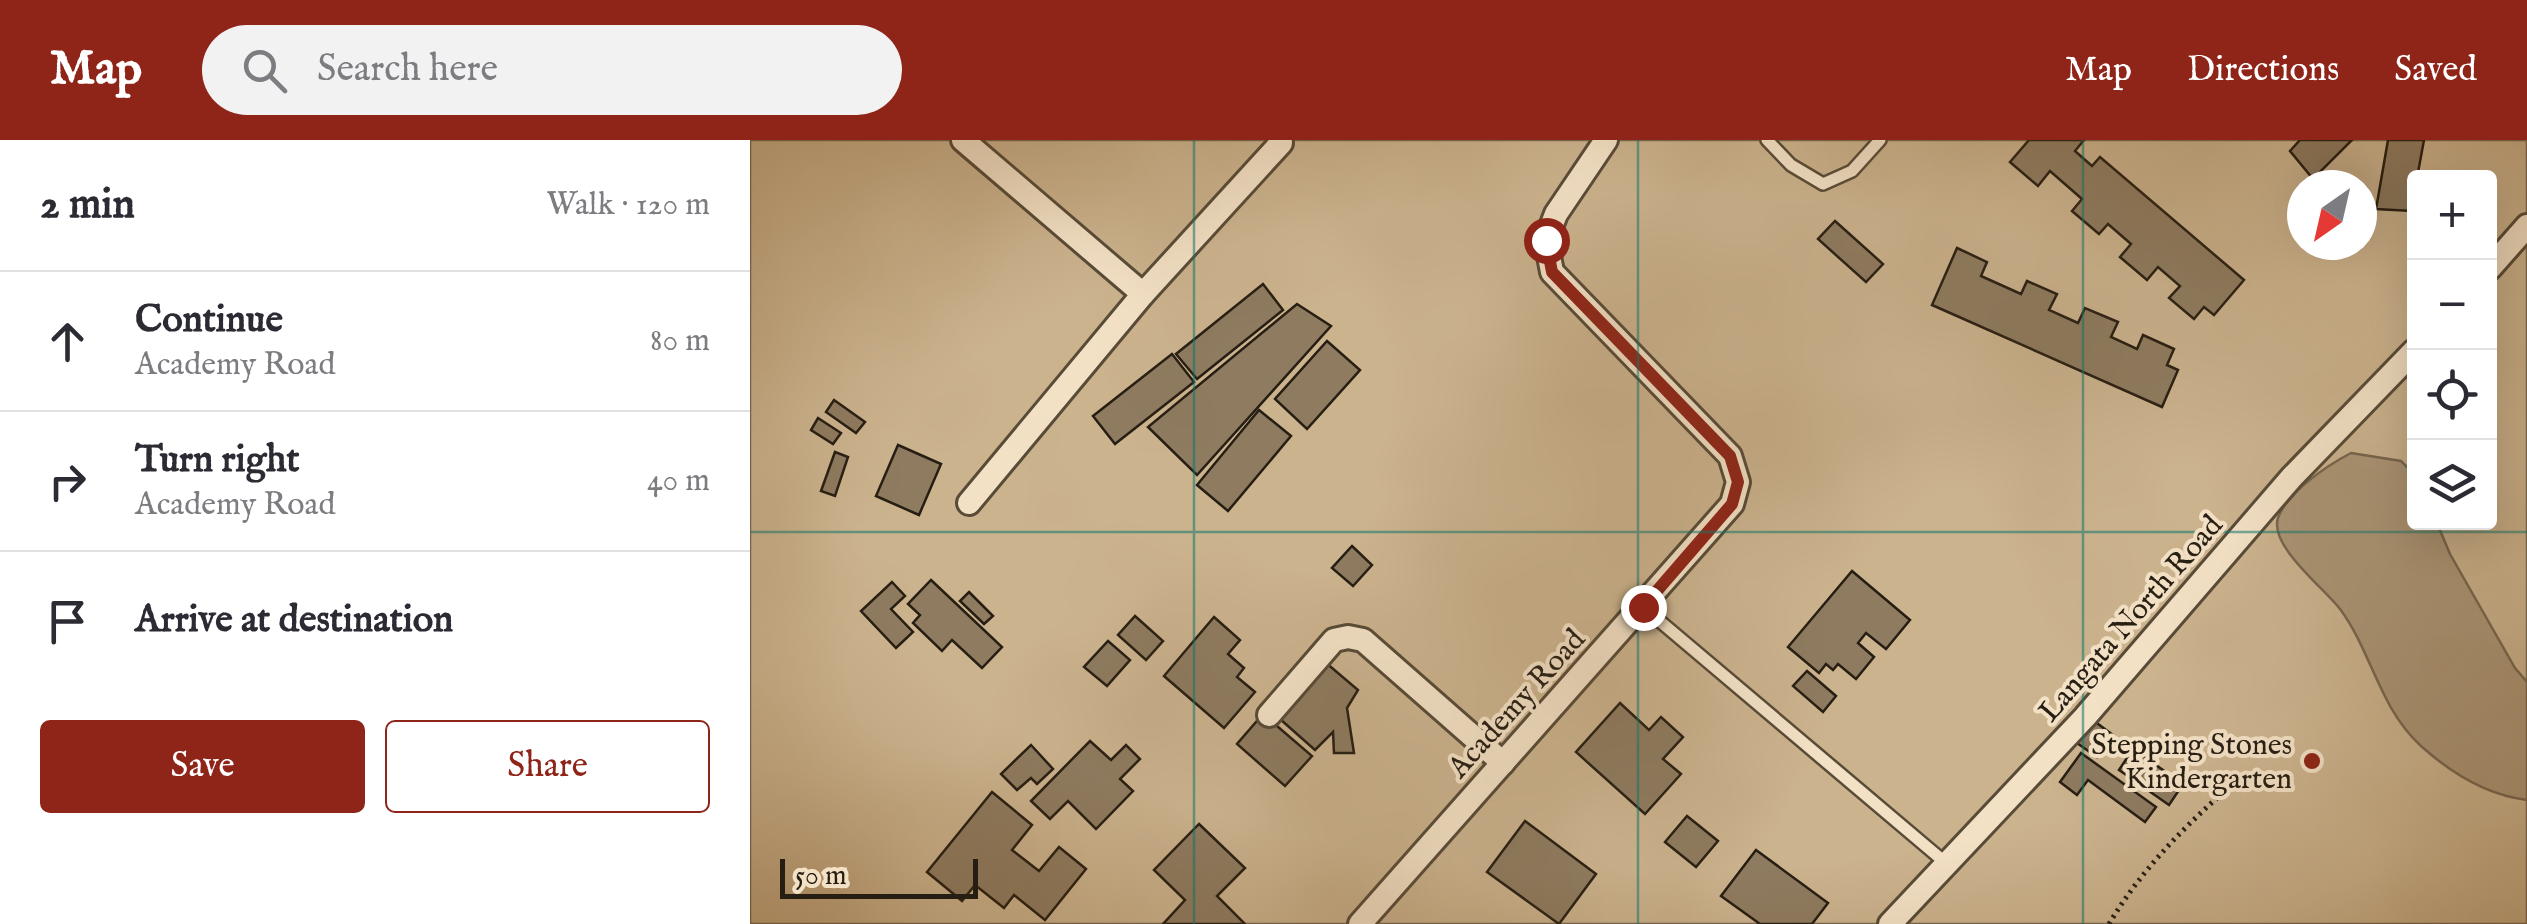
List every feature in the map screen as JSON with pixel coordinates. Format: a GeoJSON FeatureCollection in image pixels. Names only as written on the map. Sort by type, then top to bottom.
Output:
{"type":"FeatureCollection","features":[{"type":"Feature","properties":{"kind":"street"},"geometry":{"type":"LineString","coordinates":[[964,140],[1143,294]]}},
{"type":"Feature","properties":{"kind":"street","name":"Academy Road"},"geometry":{"type":"LineString","coordinates":[[1360,924],[1732,504],[1738,482],[1730,456],[1552,272],[1546,240],[1556,214],[1606,140]]}},
{"type":"Feature","properties":{"kind":"street"},"geometry":{"type":"LineString","coordinates":[[969,503],[1143,294],[1281,143]]}},
{"type":"Feature","properties":{"kind":"street"},"geometry":{"type":"LineString","coordinates":[[2497,260],[2527,226]]}},
{"type":"Feature","properties":{"kind":"street","name":"Langata North Road"},"geometry":{"type":"LineString","coordinates":[[1890,924],[2085,718],[2292,477],[2407,358]]}},
{"type":"Feature","properties":{"kind":"street"},"geometry":{"type":"LineString","coordinates":[[1270,715],[1334,640],[1363,640],[1503,763]]}},
{"type":"Feature","properties":{"kind":"lane"},"geometry":{"type":"LineString","coordinates":[[1775,142],[1807,177],[1823,184],[1852,171],[1880,140]]}},
{"type":"Feature","properties":{"kind":"lane"},"geometry":{"type":"LineString","coordinates":[[1643,607],[1947,864]]}},
{"type":"Feature","properties":{"kind":"path"},"geometry":{"type":"LineString","coordinates":[[2108,924],[2129,891],[2186,824],[2244,774]]}},
{"type":"Feature","properties":{"kind":"shaded area"},"geometry":{"type":"Polygon","coordinates":[[[750,140],[2527,140],[2527,924],[750,924],[750,140]]]}},
{"type":"Feature","properties":{"kind":"shaded area"},"geometry":{"type":"Polygon","coordinates":[[[2351,453],[2401,461],[2407,467],[2407,530],[2440,530],[2515,668],[2527,682],[2527,800],[2470,781],[2421,746],[2395,715],[2340,609],[2289,554],[2277,529],[2278,518],[2299,489],[2351,453]]]}},
{"type":"Feature","properties":{"kind":"building"},"geometry":{"type":"Polygon","coordinates":[[[2029,140],[2084,140],[2075,151],[2092,166],[2100,157],[2244,280],[2214,315],[2204,307],[2194,319],[2169,298],[2180,286],[2158,267],[2147,280],[2120,257],[2131,244],[2108,224],[2099,234],[2072,211],[2082,199],[2050,171],[2038,186],[2010,162],[2029,140]]]}},
{"type":"Feature","properties":{"kind":"building"},"geometry":{"type":"Polygon","coordinates":[[[2300,140],[2352,140],[2322,170],[2306,170],[2290,151],[2300,140]]]}},
{"type":"Feature","properties":{"kind":"building"},"geometry":{"type":"Polygon","coordinates":[[[2388,140],[2424,140],[2418,170],[2407,170],[2407,211],[2377,209],[2388,140]]]}},
{"type":"Feature","properties":{"kind":"building"},"geometry":{"type":"Polygon","coordinates":[[[1835,221],[1883,264],[1866,282],[1818,239],[1835,221]]]}},
{"type":"Feature","properties":{"kind":"building"},"geometry":{"type":"Polygon","coordinates":[[[1957,248],[1987,262],[1981,276],[2021,294],[2027,281],[2057,294],[2049,310],[2078,323],[2085,308],[2118,322],[2111,337],[2137,349],[2143,335],[2174,349],[2167,365],[2178,370],[2162,407],[1932,305],[1957,248]]]}},
{"type":"Feature","properties":{"kind":"building"},"geometry":{"type":"Polygon","coordinates":[[[1263,284],[1283,310],[1197,379],[1176,354],[1263,284]]]}},
{"type":"Feature","properties":{"kind":"building"},"geometry":{"type":"Polygon","coordinates":[[[1297,304],[1331,326],[1197,475],[1148,427],[1297,304]]]}},
{"type":"Feature","properties":{"kind":"building"},"geometry":{"type":"Polygon","coordinates":[[[1327,341],[1360,370],[1307,429],[1275,399],[1327,341]]]}},
{"type":"Feature","properties":{"kind":"building"},"geometry":{"type":"Polygon","coordinates":[[[1172,354],[1194,382],[1115,444],[1093,416],[1172,354]]]}},
{"type":"Feature","properties":{"kind":"building"},"geometry":{"type":"Polygon","coordinates":[[[834,400],[865,422],[856,433],[826,412],[834,400]]]}},
{"type":"Feature","properties":{"kind":"building"},"geometry":{"type":"Polygon","coordinates":[[[1259,410],[1291,436],[1228,511],[1197,485],[1259,410]]]}},
{"type":"Feature","properties":{"kind":"building"},"geometry":{"type":"Polygon","coordinates":[[[818,418],[841,433],[833,444],[811,430],[818,418]]]}},
{"type":"Feature","properties":{"kind":"building"},"geometry":{"type":"Polygon","coordinates":[[[898,445],[941,464],[919,515],[876,496],[898,445]]]}},
{"type":"Feature","properties":{"kind":"building"},"geometry":{"type":"Polygon","coordinates":[[[835,452],[848,457],[835,496],[821,491],[835,452]]]}},
{"type":"Feature","properties":{"kind":"building"},"geometry":{"type":"Polygon","coordinates":[[[1352,546],[1372,565],[1353,586],[1332,568],[1352,546]]]}},
{"type":"Feature","properties":{"kind":"building"},"geometry":{"type":"Polygon","coordinates":[[[1852,571],[1910,620],[1886,649],[1866,633],[1858,643],[1874,657],[1856,679],[1838,664],[1833,670],[1826,664],[1819,673],[1788,647],[1852,571]]]}},
{"type":"Feature","properties":{"kind":"building"},"geometry":{"type":"Polygon","coordinates":[[[931,580],[1002,647],[982,668],[952,640],[942,651],[913,623],[920,615],[908,604],[931,580]]]}},
{"type":"Feature","properties":{"kind":"building"},"geometry":{"type":"Polygon","coordinates":[[[892,582],[905,596],[891,609],[913,632],[896,648],[861,611],[892,582]]]}},
{"type":"Feature","properties":{"kind":"building"},"geometry":{"type":"Polygon","coordinates":[[[969,592],[993,616],[984,624],[960,601],[969,592]]]}},
{"type":"Feature","properties":{"kind":"building"},"geometry":{"type":"Polygon","coordinates":[[[1135,616],[1163,641],[1146,660],[1118,635],[1135,616]]]}},
{"type":"Feature","properties":{"kind":"building"},"geometry":{"type":"Polygon","coordinates":[[[1214,617],[1240,640],[1228,654],[1244,668],[1237,677],[1255,692],[1224,728],[1164,676],[1214,617]]]}},
{"type":"Feature","properties":{"kind":"building"},"geometry":{"type":"Polygon","coordinates":[[[1108,641],[1130,660],[1107,686],[1084,667],[1108,641]]]}},
{"type":"Feature","properties":{"kind":"building"},"geometry":{"type":"Polygon","coordinates":[[[1325,662],[1358,690],[1347,708],[1354,753],[1334,753],[1333,732],[1315,750],[1280,719],[1325,662]]]}},
{"type":"Feature","properties":{"kind":"building"},"geometry":{"type":"Polygon","coordinates":[[[1807,671],[1836,696],[1823,712],[1793,686],[1807,671]]]}},
{"type":"Feature","properties":{"kind":"building"},"geometry":{"type":"Polygon","coordinates":[[[1620,703],[1649,730],[1661,717],[1683,737],[1663,759],[1681,774],[1645,814],[1576,752],[1620,703]]]}},
{"type":"Feature","properties":{"kind":"building"},"geometry":{"type":"Polygon","coordinates":[[[1263,714],[1312,756],[1285,786],[1237,744],[1263,714]]]}},
{"type":"Feature","properties":{"kind":"building"},"geometry":{"type":"Polygon","coordinates":[[[2090,718],[2113,735],[2097,757],[2074,741],[2090,718]]]}},
{"type":"Feature","properties":{"kind":"building"},"geometry":{"type":"Polygon","coordinates":[[[1090,741],[1111,760],[1126,745],[1140,759],[1120,779],[1133,791],[1096,829],[1068,801],[1050,819],[1031,801],[1090,741]]]}},
{"type":"Feature","properties":{"kind":"building"},"geometry":{"type":"Polygon","coordinates":[[[1031,745],[1053,769],[1037,784],[1031,778],[1017,790],[1001,774],[1031,745]]]}},
{"type":"Feature","properties":{"kind":"building"},"geometry":{"type":"Polygon","coordinates":[[[2133,749],[2183,784],[2169,805],[2119,770],[2133,749]]]}},
{"type":"Feature","properties":{"kind":"building"},"geometry":{"type":"Polygon","coordinates":[[[2081,753],[2156,807],[2145,822],[2088,780],[2077,795],[2060,782],[2081,753]]]}},
{"type":"Feature","properties":{"kind":"building"},"geometry":{"type":"Polygon","coordinates":[[[992,792],[1032,825],[1012,850],[1039,871],[1059,847],[1086,869],[1045,920],[1014,895],[1004,908],[975,885],[962,901],[927,872],[992,792]]]}},
{"type":"Feature","properties":{"kind":"building"},"geometry":{"type":"Polygon","coordinates":[[[1687,816],[1718,841],[1696,867],[1665,842],[1687,816]]]}},
{"type":"Feature","properties":{"kind":"building"},"geometry":{"type":"Polygon","coordinates":[[[1525,821],[1596,874],[1559,924],[1487,872],[1525,821]]]}},
{"type":"Feature","properties":{"kind":"building"},"geometry":{"type":"Polygon","coordinates":[[[1199,824],[1245,868],[1217,896],[1245,924],[1163,924],[1185,900],[1154,870],[1199,824]]]}},
{"type":"Feature","properties":{"kind":"building"},"geometry":{"type":"Polygon","coordinates":[[[1756,850],[1828,903],[1812,924],[1760,924],[1721,896],[1756,850]]]}},
{"type":"Feature","properties":{"kind":"place","name":"Stepping Stones Kindergarten"},"geometry":{"type":"Point","coordinates":[2312,761]}},
{"type":"Feature","properties":{"kind":"route"},"geometry":{"type":"LineString","coordinates":[[1546,240],[1552,272],[1730,456],[1738,482],[1732,504],[1643,607]]}}]}
